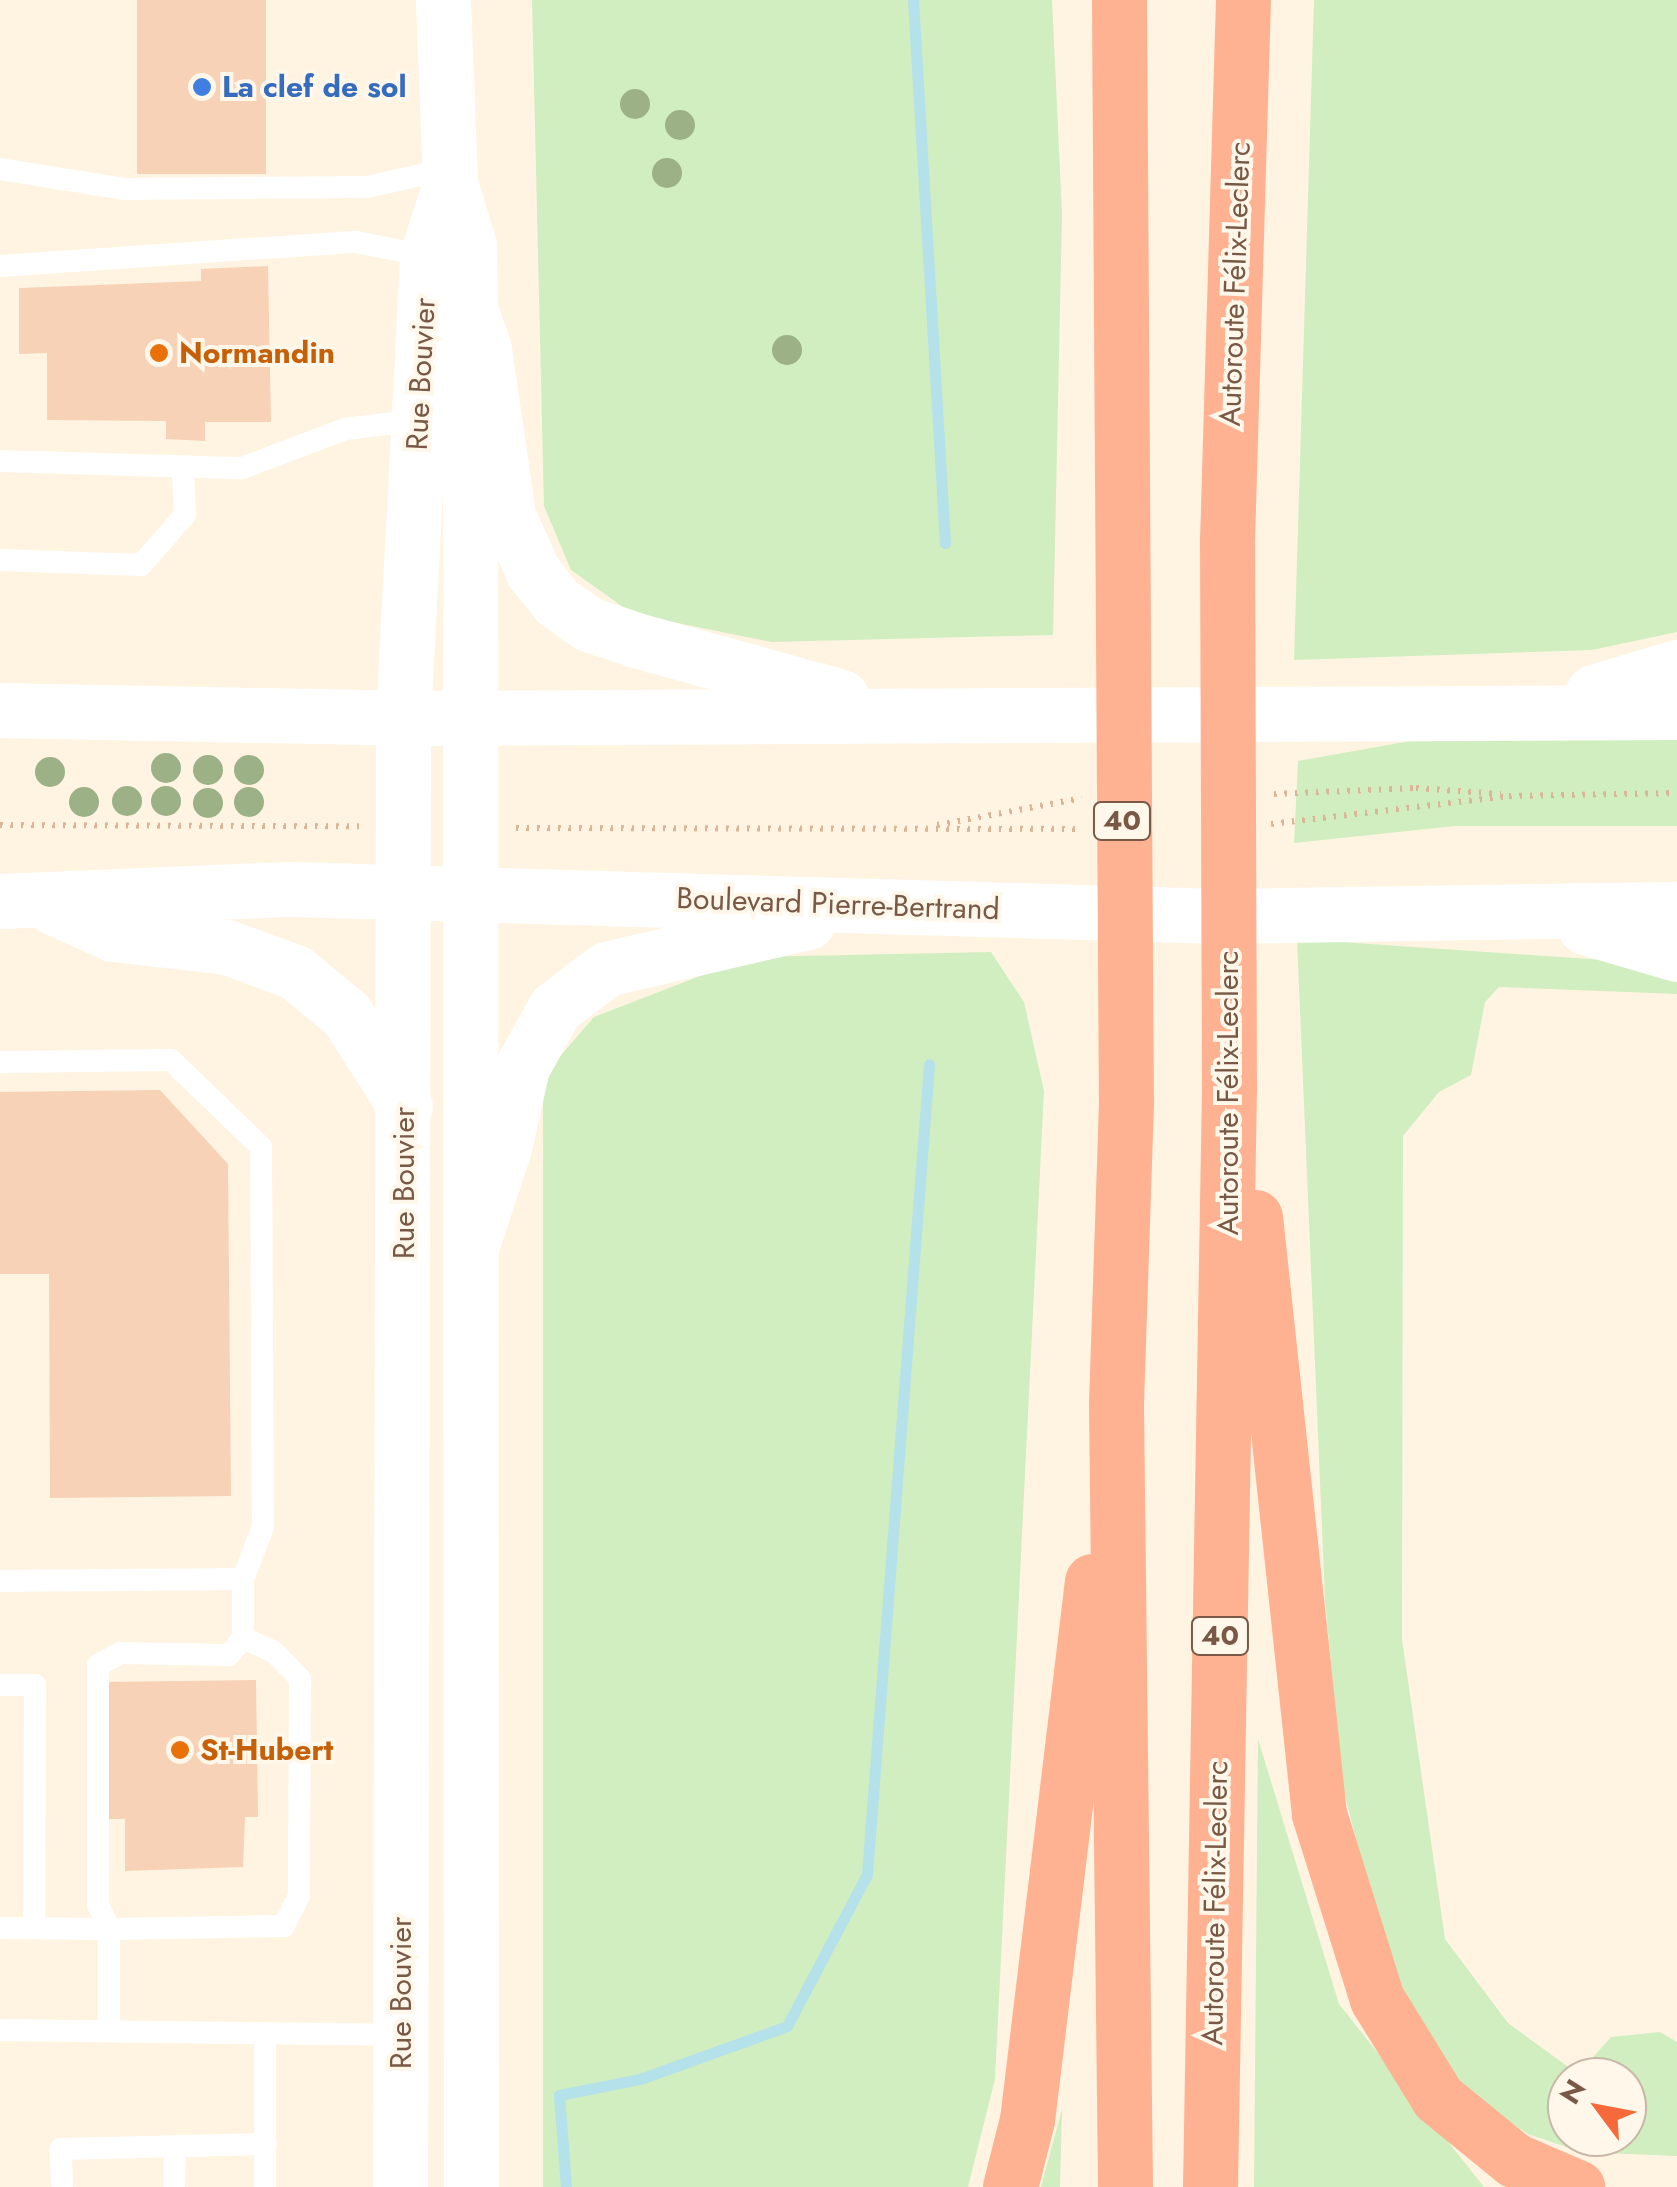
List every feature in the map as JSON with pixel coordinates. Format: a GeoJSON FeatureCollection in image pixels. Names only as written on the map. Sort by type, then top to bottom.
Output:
{"type":"FeatureCollection","features":[{"type":"Feature","properties":{"kind":"highway"},"geometry":{"type":"LineString","coordinates":[[1108,0],[1118,99]]}},
{"type":"Feature","properties":{"kind":"highway","name":"40"},"geometry":{"type":"LineString","coordinates":[[1119,0],[1118,539],[1126,1102],[1116,1405],[1124,2187]]}},
{"type":"Feature","properties":{"kind":"highway","name":"Autoroute Félix-Leclerc"},"geometry":{"type":"LineString","coordinates":[[1210,2187],[1229,1066],[1226,541],[1244,0]]}},
{"type":"Feature","properties":{"kind":"highway"},"geometry":{"type":"LineString","coordinates":[[1229,1066],[1260,1242],[1318,1814],[1377,1999],[1438,2098],[1514,2160],[1576,2187]]}},
{"type":"Feature","properties":{"kind":"highway"},"geometry":{"type":"LineString","coordinates":[[1010,2187],[1027,2120],[1116,1405]]}},
{"type":"Feature","properties":{"kind":"main road","name":"Rue Bouvier"},"geometry":{"type":"LineString","coordinates":[[443,0],[450,176],[469,245],[470,308],[475,714],[468,896],[470,2187]]}},
{"type":"Feature","properties":{"kind":"main road","name":"Rue Bouvier"},"geometry":{"type":"LineString","coordinates":[[400,2187],[403,718],[427,256],[450,176]]}},
{"type":"Feature","properties":{"kind":"main road"},"geometry":{"type":"LineString","coordinates":[[470,308],[484,349],[508,515],[533,572],[557,602],[588,624],[636,640],[891,713]]}},
{"type":"Feature","properties":{"kind":"main road"},"geometry":{"type":"LineString","coordinates":[[1513,712],[1677,667]]}},
{"type":"Feature","properties":{"kind":"main road"},"geometry":{"type":"LineString","coordinates":[[0,710],[403,718],[475,714],[1677,712]]}},
{"type":"Feature","properties":{"kind":"main road","name":"Boulevard Pierre-Bertrand"},"geometry":{"type":"LineString","coordinates":[[18,900],[402,890],[468,896],[1220,916],[1677,910]]}},
{"type":"Feature","properties":{"kind":"main road"},"geometry":{"type":"LineString","coordinates":[[18,900],[114,934],[226,947],[294,972],[346,1014],[404,1106]]}},
{"type":"Feature","properties":{"kind":"main road"},"geometry":{"type":"LineString","coordinates":[[471,1248],[504,1148],[522,1067],[554,1008],[606,969],[881,907]]}},
{"type":"Feature","properties":{"kind":"main road"},"geometry":{"type":"LineString","coordinates":[[1534,912],[1677,954]]}},
{"type":"Feature","properties":{"kind":"lane"},"geometry":{"type":"LineString","coordinates":[[0,169],[125,189],[367,187],[450,176]]}},
{"type":"Feature","properties":{"kind":"lane"},"geometry":{"type":"LineString","coordinates":[[0,266],[356,242],[427,256]]}},
{"type":"Feature","properties":{"kind":"lane"},"geometry":{"type":"LineString","coordinates":[[0,461],[242,468],[344,429],[418,420]]}},
{"type":"Feature","properties":{"kind":"lane"},"geometry":{"type":"LineString","coordinates":[[0,560],[141,565],[184,515],[184,466]]}},
{"type":"Feature","properties":{"kind":"lane"},"geometry":{"type":"LineString","coordinates":[[0,1062],[171,1060],[261,1147],[263,1527],[243,1578],[243,1638],[229,1656],[122,1654],[98,1665],[98,1904],[109,1928],[109,2030]]}},
{"type":"Feature","properties":{"kind":"lane"},"geometry":{"type":"LineString","coordinates":[[0,1582],[243,1578]]}},
{"type":"Feature","properties":{"kind":"lane"},"geometry":{"type":"LineString","coordinates":[[0,1928],[284,1926],[299,1896],[300,1678],[274,1652],[243,1638]]}},
{"type":"Feature","properties":{"kind":"lane"},"geometry":{"type":"LineString","coordinates":[[0,1685],[35,1684],[34,1928]]}},
{"type":"Feature","properties":{"kind":"lane"},"geometry":{"type":"LineString","coordinates":[[0,2030],[402,2035]]}},
{"type":"Feature","properties":{"kind":"lane"},"geometry":{"type":"LineString","coordinates":[[265,2187],[266,2034]]}},
{"type":"Feature","properties":{"kind":"lane"},"geometry":{"type":"LineString","coordinates":[[62,2187],[61,2149],[266,2144]]}},
{"type":"Feature","properties":{"kind":"lane"},"geometry":{"type":"LineString","coordinates":[[174,2187],[175,2146]]}},
{"type":"Feature","properties":{"kind":"path"},"geometry":{"type":"LineString","coordinates":[[1509,796],[1677,793]]}},
{"type":"Feature","properties":{"kind":"path"},"geometry":{"type":"LineString","coordinates":[[0,825],[363,826]]}},
{"type":"Feature","properties":{"kind":"path"},"geometry":{"type":"LineString","coordinates":[[508,828],[931,827]]}},
{"type":"Feature","properties":{"kind":"green space"},"geometry":{"type":"Polygon","coordinates":[[[532,0],[1052,0],[1062,214],[1053,635],[772,642],[633,614],[571,570],[544,506],[532,0]]]}},
{"type":"Feature","properties":{"kind":"green space"},"geometry":{"type":"Polygon","coordinates":[[[1314,0],[1677,0],[1677,632],[1592,650],[1294,660],[1314,0]]]}},
{"type":"Feature","properties":{"kind":"green space"},"geometry":{"type":"Polygon","coordinates":[[[1677,739],[1677,826],[1455,826],[1294,843],[1298,761],[1416,740],[1677,739]]]}},
{"type":"Feature","properties":{"kind":"green space"},"geometry":{"type":"Polygon","coordinates":[[[1297,939],[1677,965],[1677,994],[1499,987],[1485,1002],[1471,1075],[1439,1092],[1403,1136],[1402,1639],[1445,1939],[1508,2023],[1555,2057],[1547,2057],[1547,2140],[1528,2134],[1468,2094],[1426,2043],[1379,1931],[1342,1783],[1325,1599],[1297,939]]]}},
{"type":"Feature","properties":{"kind":"green space"},"geometry":{"type":"Polygon","coordinates":[[[991,952],[1024,1002],[1044,1091],[995,2079],[968,2187],[543,2187],[543,1076],[594,1017],[749,957],[991,952]]]}},
{"type":"Feature","properties":{"kind":"green space"},"geometry":{"type":"Polygon","coordinates":[[[1258,1739],[1339,2004],[1484,2187],[1254,2187],[1258,1739]]]}},
{"type":"Feature","properties":{"kind":"green space"},"geometry":{"type":"Polygon","coordinates":[[[1660,2032],[1677,2042],[1677,2156],[1647,2155],[1647,2057],[1593,2057],[1611,2037],[1660,2032]]]}},
{"type":"Feature","properties":{"kind":"green space"},"geometry":{"type":"Polygon","coordinates":[[[1062,2109],[1060,2187],[1041,2187],[1062,2109]]]}},
{"type":"Feature","properties":{"kind":"building","name":"La clef de sol"},"geometry":{"type":"Polygon","coordinates":[[[137,0],[266,0],[266,174],[137,174],[137,0]]]}},
{"type":"Feature","properties":{"kind":"building","name":"Normandin"},"geometry":{"type":"Polygon","coordinates":[[[268,266],[271,422],[205,422],[205,441],[166,439],[166,421],[47,420],[47,353],[19,354],[19,288],[201,281],[201,269],[268,266]]]}},
{"type":"Feature","properties":{"kind":"building"},"geometry":{"type":"Polygon","coordinates":[[[160,1090],[228,1164],[231,1496],[50,1498],[49,1274],[0,1274],[0,1092],[160,1090]]]}},
{"type":"Feature","properties":{"kind":"building","name":"St-Hubert"},"geometry":{"type":"Polygon","coordinates":[[[256,1680],[258,1817],[245,1817],[243,1867],[125,1871],[125,1819],[101,1819],[103,1682],[256,1680]]]}},
{"type":"Feature","properties":{"kind":"waterway"},"geometry":{"type":"LineString","coordinates":[[913,0],[945,543]]}},
{"type":"Feature","properties":{"kind":"waterway"},"geometry":{"type":"LineString","coordinates":[[566,2187],[559,2095],[640,2079],[787,2026],[867,1874],[929,1064]]}},
{"type":"Feature","properties":{"kind":"place","name":"La clef de sol"},"geometry":{"type":"Point","coordinates":[202,87]}},
{"type":"Feature","properties":{"kind":"place","name":"Normandin"},"geometry":{"type":"Point","coordinates":[159,353]}},
{"type":"Feature","properties":{"kind":"place","name":"St-Hubert"},"geometry":{"type":"Point","coordinates":[180,1750]}}]}
